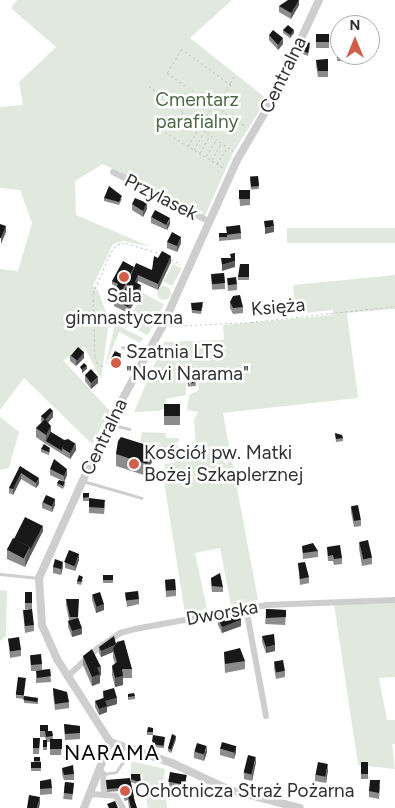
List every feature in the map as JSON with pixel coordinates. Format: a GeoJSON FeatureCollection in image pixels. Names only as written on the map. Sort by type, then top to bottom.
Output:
{"type":"FeatureCollection","features":[{"type":"Feature","properties":{"kind":"street","name":"Centralna"},"geometry":{"type":"LineString","coordinates":[[110,742],[67,677],[42,625],[39,578],[109,424],[162,327],[191,268],[237,160],[274,97],[319,0]]}},
{"type":"Feature","properties":{"kind":"street","name":"Przylasek"},"geometry":{"type":"LineString","coordinates":[[113,172],[210,222]]}},
{"type":"Feature","properties":{"kind":"street","name":"Dworska"},"geometry":{"type":"LineString","coordinates":[[67,677],[98,648],[120,633],[246,608],[395,600]]}},
{"type":"Feature","properties":{"kind":"street"},"geometry":{"type":"LineString","coordinates":[[246,608],[266,716]]}},
{"type":"Feature","properties":{"kind":"street"},"geometry":{"type":"LineString","coordinates":[[84,808],[101,772],[110,742],[172,763],[246,796],[300,808]]}},
{"type":"Feature","properties":{"kind":"street"},"geometry":{"type":"LineString","coordinates":[[101,772],[104,793]]}},
{"type":"Feature","properties":{"kind":"street"},"geometry":{"type":"LineString","coordinates":[[90,794],[104,793],[116,796],[123,808]]}},
{"type":"Feature","properties":{"kind":"lane"},"geometry":{"type":"LineString","coordinates":[[122,347],[145,357]]}},
{"type":"Feature","properties":{"kind":"lane"},"geometry":{"type":"LineString","coordinates":[[109,424],[129,429]]}},
{"type":"Feature","properties":{"kind":"lane"},"geometry":{"type":"LineString","coordinates":[[82,481],[142,498]]}},
{"type":"Feature","properties":{"kind":"lane"},"geometry":{"type":"LineString","coordinates":[[0,574],[39,578]]}},
{"type":"Feature","properties":{"kind":"lane"},"geometry":{"type":"LineString","coordinates":[[101,772],[116,772],[123,757],[130,750]]}},
{"type":"Feature","properties":{"kind":"path"},"geometry":{"type":"LineString","coordinates":[[229,84],[182,49],[168,68],[167,73],[250,128]]}},
{"type":"Feature","properties":{"kind":"path"},"geometry":{"type":"LineString","coordinates":[[188,146],[213,105],[235,75]]}},
{"type":"Feature","properties":{"kind":"path"},"geometry":{"type":"LineString","coordinates":[[149,86],[183,112],[169,134]]}},
{"type":"Feature","properties":{"kind":"path"},"geometry":{"type":"LineString","coordinates":[[199,127],[233,152]]}},
{"type":"Feature","properties":{"kind":"path"},"geometry":{"type":"LineString","coordinates":[[194,150],[205,131]]}},
{"type":"Feature","properties":{"kind":"path"},"geometry":{"type":"LineString","coordinates":[[165,132],[225,169]]}},
{"type":"Feature","properties":{"kind":"path"},"geometry":{"type":"LineString","coordinates":[[200,153],[210,135]]}},
{"type":"Feature","properties":{"kind":"path"},"geometry":{"type":"LineString","coordinates":[[205,157],[216,139]]}},
{"type":"Feature","properties":{"kind":"path"},"geometry":{"type":"LineString","coordinates":[[211,160],[221,143]]}},
{"type":"Feature","properties":{"kind":"path"},"geometry":{"type":"LineString","coordinates":[[217,164],[227,147]]}},
{"type":"Feature","properties":{"kind":"path"},"geometry":{"type":"LineString","coordinates":[[103,366],[97,363],[95,356],[94,286],[117,244],[126,243],[156,252],[191,268]]}},
{"type":"Feature","properties":{"kind":"path","name":"Księża"},"geometry":{"type":"LineString","coordinates":[[162,327],[221,321],[251,322],[395,306]]}},
{"type":"Feature","properties":{"kind":"green space","name":"Cmentarz parafialny"},"geometry":{"type":"Polygon","coordinates":[[[17,0],[232,0],[190,38],[267,99],[233,153],[205,216],[103,164],[75,181],[76,215],[151,247],[123,241],[113,244],[93,286],[98,290],[109,321],[101,379],[84,347],[63,360],[110,411],[92,444],[24,378],[0,410],[0,269],[18,271],[32,223],[20,190],[0,188],[0,107],[23,105],[19,82],[56,47],[11,8],[17,0]]]}},
{"type":"Feature","properties":{"kind":"green space"},"geometry":{"type":"Polygon","coordinates":[[[287,228],[395,228],[395,243],[287,243],[287,228]]]}},
{"type":"Feature","properties":{"kind":"green space"},"geometry":{"type":"Polygon","coordinates":[[[173,264],[182,269],[172,286],[163,281],[173,264]]]}},
{"type":"Feature","properties":{"kind":"green space"},"geometry":{"type":"Polygon","coordinates":[[[395,275],[395,309],[347,313],[358,398],[223,413],[258,600],[231,605],[220,548],[195,553],[207,609],[185,614],[163,475],[165,464],[174,463],[196,446],[194,420],[198,412],[187,410],[189,395],[199,390],[197,373],[179,368],[181,383],[186,383],[186,395],[166,399],[165,408],[159,411],[134,412],[164,342],[224,340],[223,325],[333,315],[333,310],[296,314],[293,285],[395,275]]]}},
{"type":"Feature","properties":{"kind":"green space"},"geometry":{"type":"Polygon","coordinates":[[[161,286],[167,286],[171,293],[167,300],[161,300],[157,296],[157,290],[161,286]]]}},
{"type":"Feature","properties":{"kind":"green space"},"geometry":{"type":"Polygon","coordinates":[[[143,293],[164,304],[148,335],[127,324],[143,293]]]}},
{"type":"Feature","properties":{"kind":"green space"},"geometry":{"type":"Polygon","coordinates":[[[115,324],[143,338],[140,343],[119,332],[105,367],[115,324]]]}},
{"type":"Feature","properties":{"kind":"green space"},"geometry":{"type":"Polygon","coordinates":[[[0,417],[19,432],[9,468],[0,470],[0,417]]]}},
{"type":"Feature","properties":{"kind":"green space"},"geometry":{"type":"Polygon","coordinates":[[[142,432],[166,433],[166,438],[179,438],[178,448],[172,452],[140,443],[142,432]]]}},
{"type":"Feature","properties":{"kind":"green space"},"geometry":{"type":"Polygon","coordinates":[[[0,590],[7,591],[6,636],[0,641],[0,590]]]}},
{"type":"Feature","properties":{"kind":"green space"},"geometry":{"type":"Polygon","coordinates":[[[395,603],[395,677],[379,678],[387,720],[395,720],[395,744],[392,744],[395,769],[358,765],[334,604],[395,603]]]}},
{"type":"Feature","properties":{"kind":"green space"},"geometry":{"type":"Polygon","coordinates":[[[131,761],[165,769],[162,788],[165,788],[167,808],[148,808],[142,775],[131,775],[131,761]]]}},
{"type":"Feature","properties":{"kind":"building"},"geometry":{"type":"Polygon","coordinates":[[[288,0],[299,0],[291,13],[279,6],[288,0]]]}},
{"type":"Feature","properties":{"kind":"building"},"geometry":{"type":"Polygon","coordinates":[[[288,25],[294,30],[290,35],[283,30],[288,25]]]}},
{"type":"Feature","properties":{"kind":"building"},"geometry":{"type":"Polygon","coordinates":[[[273,30],[283,38],[278,45],[269,35],[273,30]]]}},
{"type":"Feature","properties":{"kind":"building"},"geometry":{"type":"Polygon","coordinates":[[[316,34],[329,34],[329,42],[316,42],[316,34]]]}},
{"type":"Feature","properties":{"kind":"building"},"geometry":{"type":"Polygon","coordinates":[[[305,41],[310,43],[308,53],[303,51],[305,41]]]}},
{"type":"Feature","properties":{"kind":"building"},"geometry":{"type":"Polygon","coordinates":[[[328,59],[328,71],[318,71],[316,60],[328,59]]]}},
{"type":"Feature","properties":{"kind":"building"},"geometry":{"type":"Polygon","coordinates":[[[258,176],[259,186],[251,187],[250,177],[258,176]]]}},
{"type":"Feature","properties":{"kind":"building"},"geometry":{"type":"Polygon","coordinates":[[[109,186],[122,196],[119,202],[104,198],[109,186]]]}},
{"type":"Feature","properties":{"kind":"building"},"geometry":{"type":"Polygon","coordinates":[[[239,190],[250,190],[250,199],[239,199],[239,190]]]}},
{"type":"Feature","properties":{"kind":"building"},"geometry":{"type":"Polygon","coordinates":[[[135,198],[147,203],[143,211],[132,204],[135,198]]]}},
{"type":"Feature","properties":{"kind":"building"},"geometry":{"type":"Polygon","coordinates":[[[155,210],[170,218],[166,225],[151,217],[155,210]]]}},
{"type":"Feature","properties":{"kind":"building"},"geometry":{"type":"Polygon","coordinates":[[[273,220],[274,226],[265,228],[264,221],[273,220]]]}},
{"type":"Feature","properties":{"kind":"building"},"geometry":{"type":"Polygon","coordinates":[[[0,224],[6,226],[1,238],[0,238],[0,224]]]}},
{"type":"Feature","properties":{"kind":"building"},"geometry":{"type":"Polygon","coordinates":[[[240,225],[241,233],[227,235],[226,227],[240,225]]]}},
{"type":"Feature","properties":{"kind":"building"},"geometry":{"type":"Polygon","coordinates":[[[172,232],[181,237],[177,246],[167,242],[172,232]]]}},
{"type":"Feature","properties":{"kind":"building"},"geometry":{"type":"Polygon","coordinates":[[[219,233],[227,233],[227,237],[219,237],[219,233]]]}},
{"type":"Feature","properties":{"kind":"building"},"geometry":{"type":"Polygon","coordinates":[[[162,251],[171,256],[158,284],[138,275],[135,282],[141,285],[128,307],[114,300],[119,292],[123,294],[136,263],[152,270],[154,256],[158,258],[162,251]]]}},
{"type":"Feature","properties":{"kind":"building"},"geometry":{"type":"Polygon","coordinates":[[[235,253],[235,261],[222,265],[221,258],[231,258],[230,254],[235,253]]]}},
{"type":"Feature","properties":{"kind":"building","name":"Sala gimnastyczna"},"geometry":{"type":"Polygon","coordinates":[[[123,261],[134,267],[121,293],[115,290],[118,284],[112,281],[123,261]]]}},
{"type":"Feature","properties":{"kind":"building"},"geometry":{"type":"Polygon","coordinates":[[[240,264],[249,264],[249,277],[238,277],[240,264]]]}},
{"type":"Feature","properties":{"kind":"building"},"geometry":{"type":"Polygon","coordinates":[[[224,273],[225,283],[212,284],[211,274],[224,273]]]}},
{"type":"Feature","properties":{"kind":"building"},"geometry":{"type":"Polygon","coordinates":[[[236,277],[237,284],[228,285],[227,278],[236,277]]]}},
{"type":"Feature","properties":{"kind":"building"},"geometry":{"type":"Polygon","coordinates":[[[240,295],[243,307],[233,308],[230,302],[233,296],[240,295]]]}},
{"type":"Feature","properties":{"kind":"building"},"geometry":{"type":"Polygon","coordinates":[[[203,302],[201,311],[192,310],[191,303],[203,302]]]}},
{"type":"Feature","properties":{"kind":"building"},"geometry":{"type":"Polygon","coordinates":[[[78,347],[84,352],[77,361],[71,355],[78,347]]]}},
{"type":"Feature","properties":{"kind":"building"},"geometry":{"type":"Polygon","coordinates":[[[115,351],[121,354],[117,363],[110,360],[115,351]]]}},
{"type":"Feature","properties":{"kind":"building"},"geometry":{"type":"Polygon","coordinates":[[[84,363],[87,366],[82,370],[80,367],[84,363]]]}},
{"type":"Feature","properties":{"kind":"building"},"geometry":{"type":"Polygon","coordinates":[[[91,369],[98,377],[91,383],[85,375],[91,369]]]}},
{"type":"Feature","properties":{"kind":"building"},"geometry":{"type":"Polygon","coordinates":[[[195,369],[196,383],[188,384],[187,370],[195,369]]]}},
{"type":"Feature","properties":{"kind":"building"},"geometry":{"type":"Polygon","coordinates":[[[164,404],[180,404],[180,416],[164,416],[164,404]]]}},
{"type":"Feature","properties":{"kind":"building"},"geometry":{"type":"Polygon","coordinates":[[[50,408],[53,411],[45,420],[41,416],[50,408]]]}},
{"type":"Feature","properties":{"kind":"building"},"geometry":{"type":"Polygon","coordinates":[[[45,419],[51,426],[46,435],[36,428],[45,419]]]}},
{"type":"Feature","properties":{"kind":"building"},"geometry":{"type":"Polygon","coordinates":[[[51,432],[64,440],[69,439],[62,448],[62,451],[46,441],[51,432]]]}},
{"type":"Feature","properties":{"kind":"building"},"geometry":{"type":"Polygon","coordinates":[[[335,433],[342,435],[343,438],[336,439],[335,433]]]}},
{"type":"Feature","properties":{"kind":"building"},"geometry":{"type":"Polygon","coordinates":[[[121,437],[153,447],[147,464],[116,454],[118,441],[121,437]]]}},
{"type":"Feature","properties":{"kind":"building"},"geometry":{"type":"Polygon","coordinates":[[[68,439],[76,444],[70,453],[62,448],[68,439]]]}},
{"type":"Feature","properties":{"kind":"building"},"geometry":{"type":"Polygon","coordinates":[[[44,444],[50,448],[49,452],[41,449],[44,444]]]}},
{"type":"Feature","properties":{"kind":"building"},"geometry":{"type":"Polygon","coordinates":[[[54,459],[67,469],[64,476],[50,469],[54,459]]]}},
{"type":"Feature","properties":{"kind":"building"},"geometry":{"type":"Polygon","coordinates":[[[20,466],[39,478],[36,483],[21,473],[13,489],[9,488],[20,466]]]}},
{"type":"Feature","properties":{"kind":"building"},"geometry":{"type":"Polygon","coordinates":[[[59,480],[65,482],[63,486],[57,483],[59,480]]]}},
{"type":"Feature","properties":{"kind":"building"},"geometry":{"type":"Polygon","coordinates":[[[83,493],[89,493],[89,497],[83,498],[83,493]]]}},
{"type":"Feature","properties":{"kind":"building"},"geometry":{"type":"Polygon","coordinates":[[[46,495],[55,499],[52,506],[43,502],[46,495]]]}},
{"type":"Feature","properties":{"kind":"building"},"geometry":{"type":"Polygon","coordinates":[[[89,498],[105,500],[104,508],[89,507],[89,498]]]}},
{"type":"Feature","properties":{"kind":"building"},"geometry":{"type":"Polygon","coordinates":[[[358,505],[361,520],[354,521],[351,506],[358,505]]]}},
{"type":"Feature","properties":{"kind":"building"},"geometry":{"type":"Polygon","coordinates":[[[25,517],[43,526],[30,550],[30,547],[14,539],[25,517]]]}},
{"type":"Feature","properties":{"kind":"building"},"geometry":{"type":"Polygon","coordinates":[[[13,538],[30,547],[24,558],[7,549],[13,538]]]}},
{"type":"Feature","properties":{"kind":"building"},"geometry":{"type":"Polygon","coordinates":[[[368,540],[372,558],[363,560],[359,542],[368,540]]]}},
{"type":"Feature","properties":{"kind":"building"},"geometry":{"type":"Polygon","coordinates":[[[313,543],[318,551],[303,553],[302,546],[313,543]]]}},
{"type":"Feature","properties":{"kind":"building"},"geometry":{"type":"Polygon","coordinates":[[[340,545],[342,558],[334,559],[333,555],[328,556],[327,547],[340,545]]]}},
{"type":"Feature","properties":{"kind":"building"},"geometry":{"type":"Polygon","coordinates":[[[69,550],[79,554],[74,566],[64,562],[69,550]]]}},
{"type":"Feature","properties":{"kind":"building"},"geometry":{"type":"Polygon","coordinates":[[[55,559],[63,562],[61,569],[53,567],[55,559]]]}},
{"type":"Feature","properties":{"kind":"building"},"geometry":{"type":"Polygon","coordinates":[[[305,562],[309,577],[300,579],[298,563],[305,562]]]}},
{"type":"Feature","properties":{"kind":"building"},"geometry":{"type":"Polygon","coordinates":[[[220,573],[223,587],[212,586],[211,578],[220,573]]]}},
{"type":"Feature","properties":{"kind":"building"},"geometry":{"type":"Polygon","coordinates":[[[79,575],[83,577],[81,582],[77,581],[79,575]]]}},
{"type":"Feature","properties":{"kind":"building"},"geometry":{"type":"Polygon","coordinates":[[[103,575],[113,575],[113,580],[103,580],[103,575]]]}},
{"type":"Feature","properties":{"kind":"building"},"geometry":{"type":"Polygon","coordinates":[[[175,579],[176,590],[166,591],[165,580],[175,579]]]}},
{"type":"Feature","properties":{"kind":"building"},"geometry":{"type":"Polygon","coordinates":[[[138,591],[139,599],[126,601],[125,593],[138,591]]]}},
{"type":"Feature","properties":{"kind":"building"},"geometry":{"type":"Polygon","coordinates":[[[25,592],[32,592],[32,603],[25,603],[25,592]]]}},
{"type":"Feature","properties":{"kind":"building"},"geometry":{"type":"Polygon","coordinates":[[[100,592],[104,604],[96,607],[92,594],[100,592]]]}},
{"type":"Feature","properties":{"kind":"building"},"geometry":{"type":"Polygon","coordinates":[[[66,599],[79,599],[78,617],[70,617],[66,599]]]}},
{"type":"Feature","properties":{"kind":"building"},"geometry":{"type":"Polygon","coordinates":[[[32,609],[34,625],[25,626],[23,610],[32,609]]]}},
{"type":"Feature","properties":{"kind":"building"},"geometry":{"type":"Polygon","coordinates":[[[266,609],[286,610],[286,617],[266,618],[266,609]]]}},
{"type":"Feature","properties":{"kind":"building"},"geometry":{"type":"Polygon","coordinates":[[[240,612],[241,620],[222,627],[218,619],[220,615],[240,612]]]}},
{"type":"Feature","properties":{"kind":"building"},"geometry":{"type":"Polygon","coordinates":[[[78,618],[82,628],[72,631],[68,621],[78,618]]]}},
{"type":"Feature","properties":{"kind":"building"},"geometry":{"type":"Polygon","coordinates":[[[274,634],[275,645],[266,647],[262,636],[274,634]]]}},
{"type":"Feature","properties":{"kind":"building"},"geometry":{"type":"Polygon","coordinates":[[[114,636],[116,644],[101,651],[99,647],[114,636]]]}},
{"type":"Feature","properties":{"kind":"building"},"geometry":{"type":"Polygon","coordinates":[[[19,637],[21,650],[10,652],[8,639],[19,637]]]}},
{"type":"Feature","properties":{"kind":"building"},"geometry":{"type":"Polygon","coordinates":[[[124,640],[132,669],[122,669],[123,676],[115,678],[112,666],[117,662],[113,649],[117,642],[124,640]]]}},
{"type":"Feature","properties":{"kind":"building"},"geometry":{"type":"Polygon","coordinates":[[[240,648],[245,661],[225,664],[224,652],[240,648]]]}},
{"type":"Feature","properties":{"kind":"building"},"geometry":{"type":"Polygon","coordinates":[[[92,649],[101,667],[97,668],[100,674],[92,677],[83,656],[92,649]]]}},
{"type":"Feature","properties":{"kind":"building"},"geometry":{"type":"Polygon","coordinates":[[[41,654],[42,664],[31,665],[30,655],[41,654]]]}},
{"type":"Feature","properties":{"kind":"building"},"geometry":{"type":"Polygon","coordinates":[[[283,660],[285,671],[276,672],[274,662],[283,660]]]}},
{"type":"Feature","properties":{"kind":"building"},"geometry":{"type":"Polygon","coordinates":[[[50,669],[51,676],[37,678],[36,671],[50,669]]]}},
{"type":"Feature","properties":{"kind":"building"},"geometry":{"type":"Polygon","coordinates":[[[18,677],[26,678],[24,696],[16,695],[18,677]]]}},
{"type":"Feature","properties":{"kind":"building"},"geometry":{"type":"Polygon","coordinates":[[[53,688],[67,692],[69,702],[55,704],[53,688]]]}},
{"type":"Feature","properties":{"kind":"building"},"geometry":{"type":"Polygon","coordinates":[[[114,688],[117,698],[105,701],[107,706],[99,709],[95,701],[104,698],[103,691],[114,688]]]}},
{"type":"Feature","properties":{"kind":"building"},"geometry":{"type":"Polygon","coordinates":[[[134,693],[135,696],[128,697],[128,694],[134,693]]]}},
{"type":"Feature","properties":{"kind":"building"},"geometry":{"type":"Polygon","coordinates":[[[24,696],[38,698],[37,702],[23,700],[24,696]]]}},
{"type":"Feature","properties":{"kind":"building"},"geometry":{"type":"Polygon","coordinates":[[[64,724],[80,726],[80,733],[65,734],[64,724]]]}},
{"type":"Feature","properties":{"kind":"building"},"geometry":{"type":"Polygon","coordinates":[[[40,725],[48,725],[48,731],[52,731],[53,736],[46,737],[45,731],[40,731],[40,725]]]}},
{"type":"Feature","properties":{"kind":"building"},"geometry":{"type":"Polygon","coordinates":[[[148,727],[153,728],[153,732],[147,732],[148,727]]]}},
{"type":"Feature","properties":{"kind":"building"},"geometry":{"type":"Polygon","coordinates":[[[172,734],[176,736],[171,750],[168,748],[172,734]]]}},
{"type":"Feature","properties":{"kind":"building"},"geometry":{"type":"Polygon","coordinates":[[[153,735],[165,737],[163,746],[152,744],[153,735]]]}},
{"type":"Feature","properties":{"kind":"building"},"geometry":{"type":"Polygon","coordinates":[[[33,738],[40,738],[39,748],[33,748],[33,738]]]}},
{"type":"Feature","properties":{"kind":"building"},"geometry":{"type":"Polygon","coordinates":[[[50,739],[62,739],[62,749],[50,749],[50,739]]]}},
{"type":"Feature","properties":{"kind":"building"},"geometry":{"type":"Polygon","coordinates":[[[43,740],[47,740],[47,747],[43,747],[43,740]]]}},
{"type":"Feature","properties":{"kind":"building"},"geometry":{"type":"Polygon","coordinates":[[[222,742],[236,746],[234,753],[220,749],[222,742]]]}},
{"type":"Feature","properties":{"kind":"building"},"geometry":{"type":"Polygon","coordinates":[[[197,743],[207,746],[204,755],[194,752],[197,743]]]}},
{"type":"Feature","properties":{"kind":"building"},"geometry":{"type":"Polygon","coordinates":[[[248,755],[256,757],[251,774],[244,772],[248,755]]]}},
{"type":"Feature","properties":{"kind":"building"},"geometry":{"type":"Polygon","coordinates":[[[34,757],[40,757],[40,761],[34,761],[34,757]]]}},
{"type":"Feature","properties":{"kind":"building"},"geometry":{"type":"Polygon","coordinates":[[[31,762],[41,762],[41,768],[31,768],[31,762]]]}},
{"type":"Feature","properties":{"kind":"building"},"geometry":{"type":"Polygon","coordinates":[[[318,762],[328,764],[325,777],[316,775],[318,762]]]}},
{"type":"Feature","properties":{"kind":"building"},"geometry":{"type":"Polygon","coordinates":[[[361,762],[368,762],[368,774],[361,774],[361,762]]]}},
{"type":"Feature","properties":{"kind":"building"},"geometry":{"type":"Polygon","coordinates":[[[73,765],[74,774],[64,775],[62,768],[73,765]]]}},
{"type":"Feature","properties":{"kind":"building"},"geometry":{"type":"Polygon","coordinates":[[[170,772],[187,775],[185,785],[168,782],[170,772]]]}},
{"type":"Feature","properties":{"kind":"building"},"geometry":{"type":"Polygon","coordinates":[[[131,774],[140,774],[141,783],[131,779],[131,774]]]}},
{"type":"Feature","properties":{"kind":"building","name":"Ochotnicza Straż Pożarna"},"geometry":{"type":"Polygon","coordinates":[[[130,778],[134,797],[133,795],[125,798],[120,788],[107,789],[106,780],[130,778]]]}},
{"type":"Feature","properties":{"kind":"building"},"geometry":{"type":"Polygon","coordinates":[[[51,779],[52,788],[40,789],[40,781],[51,779]]]}},
{"type":"Feature","properties":{"kind":"building"},"geometry":{"type":"Polygon","coordinates":[[[370,780],[380,780],[379,793],[369,791],[370,780]]]}},
{"type":"Feature","properties":{"kind":"building"},"geometry":{"type":"Polygon","coordinates":[[[65,782],[74,783],[73,794],[64,793],[65,782]]]}},
{"type":"Feature","properties":{"kind":"building"},"geometry":{"type":"Polygon","coordinates":[[[29,795],[40,797],[37,808],[27,808],[29,795]]]}},
{"type":"Feature","properties":{"kind":"building"},"geometry":{"type":"Polygon","coordinates":[[[133,795],[137,808],[131,808],[128,796],[133,795]]]}},
{"type":"Feature","properties":{"kind":"building"},"geometry":{"type":"Polygon","coordinates":[[[115,801],[118,808],[109,808],[107,804],[115,801]]]}},
{"type":"Feature","properties":{"kind":"place","name":"Sala gimnastyczna"},"geometry":{"type":"Point","coordinates":[124,277]}},
{"type":"Feature","properties":{"kind":"place","name":"Szatnia LTS \"Novi Narama\""},"geometry":{"type":"Point","coordinates":[116,363]}},
{"type":"Feature","properties":{"kind":"place","name":"Kościół pw. Matki Bożej Szkaplerznej"},"geometry":{"type":"Point","coordinates":[134,464]}},
{"type":"Feature","properties":{"kind":"place","name":"Ochotnicza Straż Pożarna"},"geometry":{"type":"Point","coordinates":[125,791]}},
{"type":"Feature","properties":{"kind":"district","name":"NARAMA"},"geometry":{"type":"Point","coordinates":[112,753]}}]}
